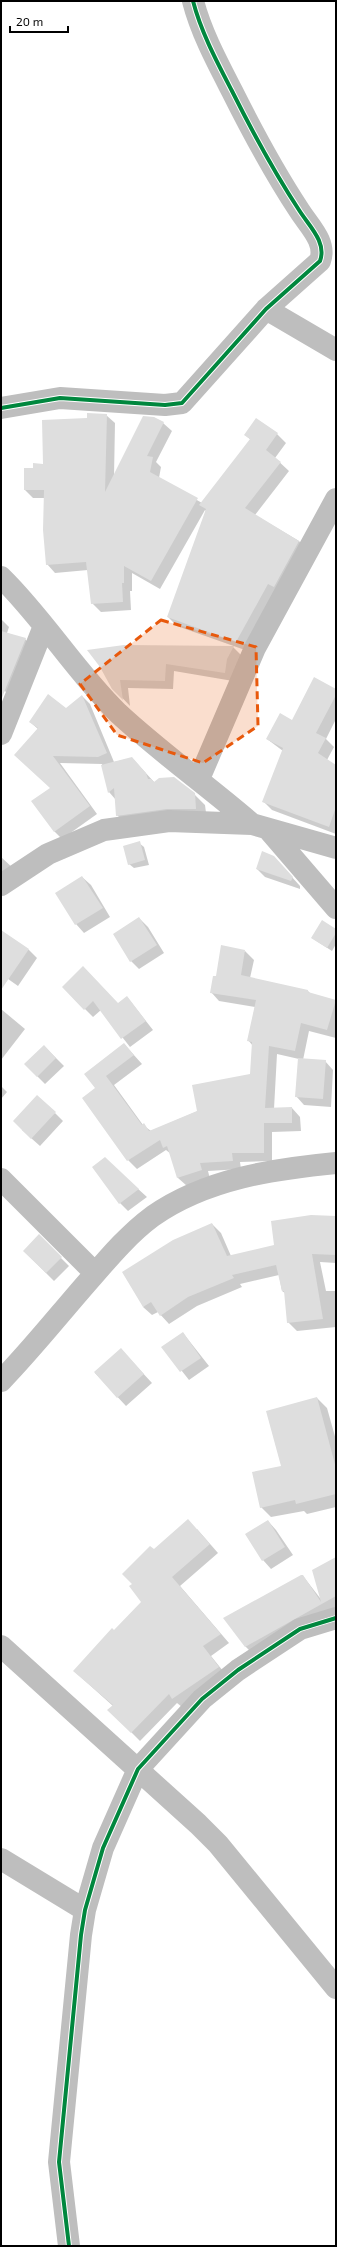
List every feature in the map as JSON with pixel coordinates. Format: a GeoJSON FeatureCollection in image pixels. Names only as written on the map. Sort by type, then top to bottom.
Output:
{"type":"FeatureCollection","features":[{"type":"Feature","properties":{"kind":"street"},"geometry":{"type":"LineString","coordinates":[[1,408],[60,398],[159,405],[173,405],[182,403],[266,309],[320,261],[322,247],[252,131],[214,56],[194,1]]}},
{"type":"Feature","properties":{"kind":"street"},"geometry":{"type":"LineString","coordinates":[[266,309],[336,350]]}},
{"type":"Feature","properties":{"kind":"street"},"geometry":{"type":"LineString","coordinates":[[199,779],[255,648],[336,499]]}},
{"type":"Feature","properties":{"kind":"street"},"geometry":{"type":"LineString","coordinates":[[1,577],[21,597],[76,668],[118,713],[199,779],[260,826],[333,896]]}},
{"type":"Feature","properties":{"kind":"street"},"geometry":{"type":"LineString","coordinates":[[1,734],[44,626]]}},
{"type":"Feature","properties":{"kind":"street"},"geometry":{"type":"LineString","coordinates":[[1,885],[48,854],[104,830],[169,821],[260,826],[336,848]]}},
{"type":"Feature","properties":{"kind":"street"},"geometry":{"type":"LineString","coordinates":[[3,1375],[120,1245],[152,1217],[191,1194],[244,1177],[298,1166],[336,1163]]}},
{"type":"Feature","properties":{"kind":"street"},"geometry":{"type":"LineString","coordinates":[[1,1179],[95,1273]]}},
{"type":"Feature","properties":{"kind":"street"},"geometry":{"type":"LineString","coordinates":[[69,2246],[58,2162],[80,1935],[85,1910],[103,1848],[138,1769],[202,1699],[238,1670],[300,1629],[336,1618]]}},
{"type":"Feature","properties":{"kind":"street"},"geometry":{"type":"LineString","coordinates":[[1,1646],[138,1769],[218,1844],[336,1988]]}},
{"type":"Feature","properties":{"kind":"street"},"geometry":{"type":"LineString","coordinates":[[1,1859],[85,1910]]}},
{"type":"Feature","properties":{"kind":"highlighted area"},"geometry":{"type":"Polygon","coordinates":[[[161,620],[256,647],[258,726],[203,763],[117,735],[80,684],[161,620]]]}},
{"type":"Feature","properties":{"kind":"building"},"geometry":{"type":"Polygon","coordinates":[[[87,413],[107,414],[105,492],[143,416],[154,417],[164,422],[147,456],[153,457],[150,472],[198,498],[151,581],[124,566],[124,583],[122,583],[123,602],[91,604],[86,562],[46,565],[43,530],[44,490],[24,490],[24,468],[33,468],[33,463],[43,464],[42,420],[87,418],[87,413]]]}},
{"type":"Feature","properties":{"kind":"building"},"geometry":{"type":"Polygon","coordinates":[[[256,418],[278,433],[266,450],[281,462],[245,508],[299,541],[274,587],[268,584],[236,642],[167,617],[206,509],[199,505],[250,439],[244,435],[256,418]]]}},
{"type":"Feature","properties":{"kind":"building"},"geometry":{"type":"Polygon","coordinates":[[[1,631],[26,638],[1,700],[1,631]]]}},
{"type":"Feature","properties":{"kind":"building"},"geometry":{"type":"Polygon","coordinates":[[[124,645],[234,646],[227,659],[225,673],[166,664],[165,681],[120,680],[123,700],[112,689],[100,667],[87,650],[124,645]]]}},
{"type":"Feature","properties":{"kind":"building"},"geometry":{"type":"Polygon","coordinates":[[[314,677],[336,689],[336,695],[316,733],[326,738],[318,753],[336,765],[336,807],[329,827],[262,802],[283,748],[266,739],[280,713],[292,720],[314,677]]]}},
{"type":"Feature","properties":{"kind":"building"},"geometry":{"type":"Polygon","coordinates":[[[48,694],[66,708],[82,695],[107,753],[98,757],[53,756],[90,806],[54,832],[31,801],[50,788],[14,755],[38,728],[29,722],[48,694]]]}},
{"type":"Feature","properties":{"kind":"building"},"geometry":{"type":"Polygon","coordinates":[[[132,757],[146,773],[148,779],[151,779],[154,782],[159,778],[174,777],[195,793],[196,809],[167,809],[116,816],[114,788],[108,793],[101,765],[132,757]]]}},
{"type":"Feature","properties":{"kind":"building"},"geometry":{"type":"Polygon","coordinates":[[[140,841],[145,860],[128,865],[123,846],[140,841]]]}},
{"type":"Feature","properties":{"kind":"building"},"geometry":{"type":"Polygon","coordinates":[[[262,851],[274,856],[293,877],[291,881],[256,869],[262,851]]]}},
{"type":"Feature","properties":{"kind":"building"},"geometry":{"type":"Polygon","coordinates":[[[82,876],[103,908],[75,925],[55,893],[82,876]]]}},
{"type":"Feature","properties":{"kind":"building"},"geometry":{"type":"Polygon","coordinates":[[[139,917],[157,945],[130,962],[113,934],[139,917]]]}},
{"type":"Feature","properties":{"kind":"building"},"geometry":{"type":"Polygon","coordinates":[[[322,920],[336,929],[336,933],[327,948],[311,938],[322,920]]]}},
{"type":"Feature","properties":{"kind":"building"},"geometry":{"type":"Polygon","coordinates":[[[1,930],[29,949],[1,990],[1,930]]]}},
{"type":"Feature","properties":{"kind":"building"},"geometry":{"type":"Polygon","coordinates":[[[221,945],[245,950],[241,975],[308,990],[308,992],[336,1000],[327,1030],[301,1023],[295,1051],[269,1046],[265,1108],[292,1107],[292,1123],[264,1123],[264,1153],[232,1153],[233,1161],[200,1163],[202,1170],[177,1178],[167,1146],[163,1148],[160,1140],[127,1161],[82,1098],[95,1088],[84,1074],[124,1043],[134,1055],[106,1076],[142,1125],[144,1123],[149,1131],[197,1111],[192,1085],[250,1074],[252,1042],[247,1041],[256,1000],[210,993],[213,976],[216,976],[221,945]]]}},
{"type":"Feature","properties":{"kind":"building"},"geometry":{"type":"Polygon","coordinates":[[[83,966],[118,1003],[127,996],[146,1021],[121,1039],[93,1001],[84,1010],[62,987],[83,966]]]}},
{"type":"Feature","properties":{"kind":"building"},"geometry":{"type":"Polygon","coordinates":[[[44,1045],[56,1058],[37,1077],[24,1064],[44,1045]]]}},
{"type":"Feature","properties":{"kind":"building"},"geometry":{"type":"Polygon","coordinates":[[[298,1058],[326,1060],[323,1099],[295,1097],[298,1058]]]}},
{"type":"Feature","properties":{"kind":"building"},"geometry":{"type":"Polygon","coordinates":[[[37,1095],[56,1112],[31,1139],[13,1121],[37,1095]]]}},
{"type":"Feature","properties":{"kind":"building"},"geometry":{"type":"Polygon","coordinates":[[[105,1157],[139,1189],[119,1204],[92,1167],[105,1157]]]}},
{"type":"Feature","properties":{"kind":"building"},"geometry":{"type":"Polygon","coordinates":[[[311,1215],[336,1216],[336,1255],[312,1254],[323,1319],[287,1323],[284,1291],[282,1291],[276,1265],[232,1275],[234,1278],[188,1297],[160,1316],[151,1302],[143,1307],[122,1272],[173,1240],[212,1223],[227,1256],[274,1245],[271,1221],[311,1215]]]}},
{"type":"Feature","properties":{"kind":"building"},"geometry":{"type":"Polygon","coordinates":[[[39,1234],[62,1257],[46,1273],[23,1251],[39,1234]]]}},
{"type":"Feature","properties":{"kind":"building"},"geometry":{"type":"Polygon","coordinates":[[[183,1332],[201,1358],[180,1372],[161,1347],[183,1332]]]}},
{"type":"Feature","properties":{"kind":"building"},"geometry":{"type":"Polygon","coordinates":[[[121,1348],[144,1374],[117,1398],[94,1372],[121,1348]]]}},
{"type":"Feature","properties":{"kind":"building"},"geometry":{"type":"Polygon","coordinates":[[[317,1397],[336,1468],[336,1494],[296,1504],[295,1500],[260,1508],[252,1472],[281,1466],[266,1411],[317,1397]]]}},
{"type":"Feature","properties":{"kind":"building"},"geometry":{"type":"Polygon","coordinates":[[[188,1519],[210,1544],[172,1577],[221,1634],[203,1646],[219,1667],[172,1699],[169,1694],[131,1733],[107,1710],[113,1705],[73,1671],[112,1628],[114,1630],[141,1602],[129,1586],[132,1584],[122,1574],[150,1546],[154,1549],[188,1519]]]}},
{"type":"Feature","properties":{"kind":"building"},"geometry":{"type":"Polygon","coordinates":[[[268,1520],[285,1547],[262,1561],[245,1534],[268,1520]]]}},
{"type":"Feature","properties":{"kind":"building"},"geometry":{"type":"Polygon","coordinates":[[[336,1557],[336,1596],[245,1647],[223,1618],[301,1575],[303,1575],[321,1602],[312,1570],[336,1557]]]}},
{"type":"Feature","properties":{"kind":"cycle path"},"geometry":{"type":"LineString","coordinates":[[1,408],[60,398],[165,405],[182,403],[266,309],[320,261],[322,254],[321,247],[316,234],[281,181],[247,121],[210,47],[200,24],[193,1]]}},
{"type":"Feature","properties":{"kind":"cycle path"},"geometry":{"type":"LineString","coordinates":[[69,2246],[59,2162],[81,1935],[85,1910],[103,1848],[138,1769],[202,1699],[238,1670],[300,1629],[336,1618]]}}]}
